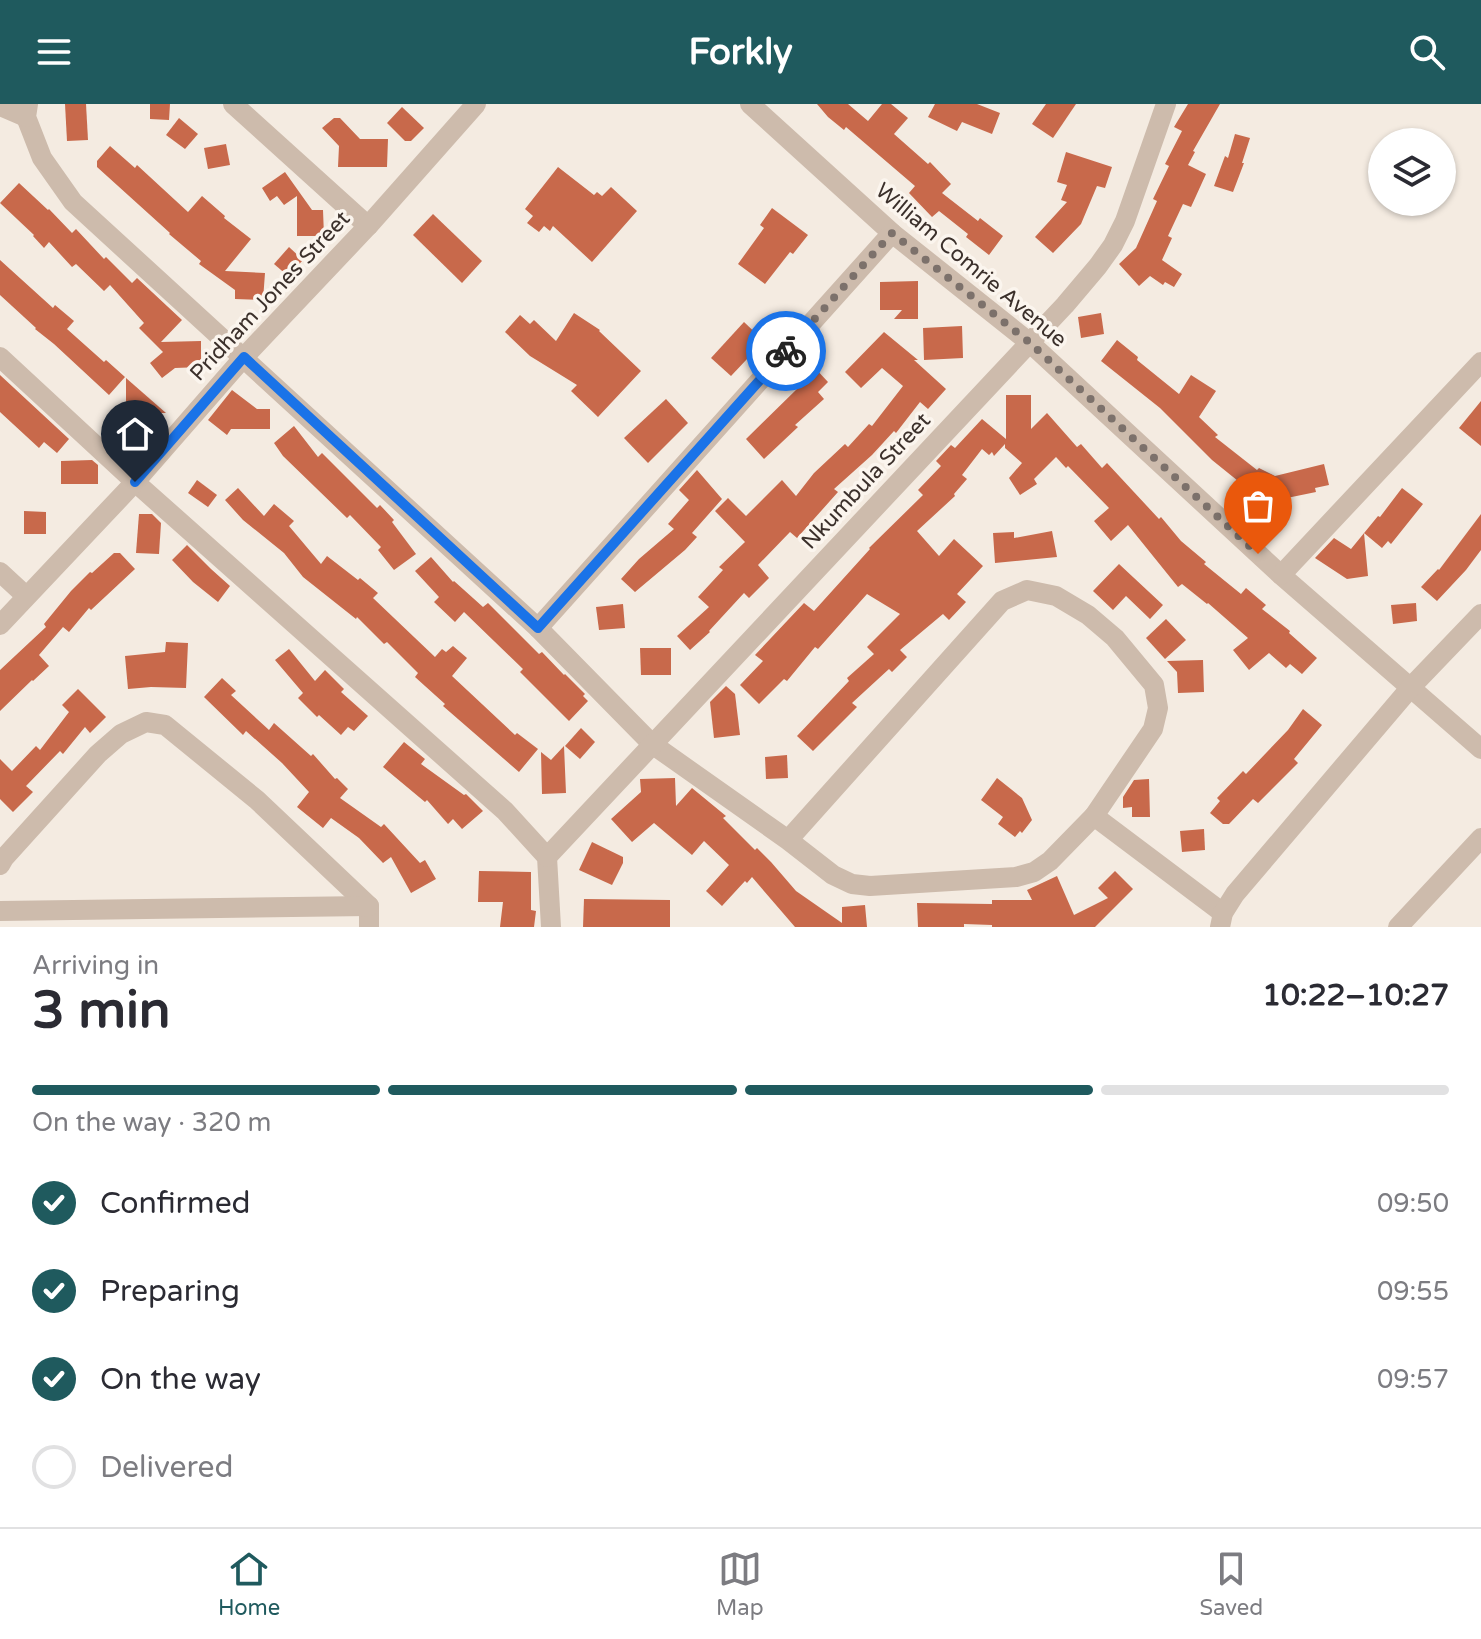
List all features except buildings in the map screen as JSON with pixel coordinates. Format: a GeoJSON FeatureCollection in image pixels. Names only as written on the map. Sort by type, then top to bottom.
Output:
{"type":"FeatureCollection","features":[{"type":"Feature","properties":{"kind":"street"},"geometry":{"type":"LineString","coordinates":[[233,104],[368,226]]}},
{"type":"Feature","properties":{"kind":"street","name":"Pridham Jones Street"},"geometry":{"type":"LineString","coordinates":[[0,625],[135,482],[244,357],[368,226],[476,104]]}},
{"type":"Feature","properties":{"kind":"street","name":"William Comrie Avenue"},"geometry":{"type":"LineString","coordinates":[[750,104],[892,233],[1029,342],[1281,575],[1481,749]]}},
{"type":"Feature","properties":{"kind":"street","name":"Nkumbula Street"},"geometry":{"type":"LineString","coordinates":[[547,857],[1065,305],[1098,266],[1125,221],[1166,104]]}},
{"type":"Feature","properties":{"kind":"street"},"geometry":{"type":"LineString","coordinates":[[0,106],[27,110],[42,158],[73,202],[538,628],[652,744],[833,875],[852,884],[870,886],[1016,877],[1034,872],[1050,861],[1094,816],[1153,729],[1158,708],[1154,685],[1115,638],[1088,615],[1056,596],[1027,590],[1002,601],[788,840]]}},
{"type":"Feature","properties":{"kind":"street"},"geometry":{"type":"LineString","coordinates":[[538,628],[892,233]]}},
{"type":"Feature","properties":{"kind":"street"},"geometry":{"type":"LineString","coordinates":[[0,357],[135,482],[505,811],[547,857],[551,927]]}},
{"type":"Feature","properties":{"kind":"street"},"geometry":{"type":"LineString","coordinates":[[1281,575],[1481,362]]}},
{"type":"Feature","properties":{"kind":"street"},"geometry":{"type":"LineString","coordinates":[[0,572],[26,596]]}},
{"type":"Feature","properties":{"kind":"street"},"geometry":{"type":"LineString","coordinates":[[1094,816],[1222,920],[1235,894],[1411,687],[1481,614]]}},
{"type":"Feature","properties":{"kind":"street"},"geometry":{"type":"LineString","coordinates":[[0,865],[98,754],[121,734],[146,722],[165,725],[257,800],[369,906],[369,927]]}},
{"type":"Feature","properties":{"kind":"street"},"geometry":{"type":"LineString","coordinates":[[1398,927],[1481,838]]}},
{"type":"Feature","properties":{"kind":"street"},"geometry":{"type":"LineString","coordinates":[[0,911],[369,906]]}},
{"type":"Feature","properties":{"kind":"way so far"},"geometry":{"type":"LineString","coordinates":[[786,351],[892,233],[1029,342],[1258,554]]}},
{"type":"Feature","properties":{"kind":"route"},"geometry":{"type":"LineString","coordinates":[[135,482],[244,357],[538,628],[786,351]]}}]}
